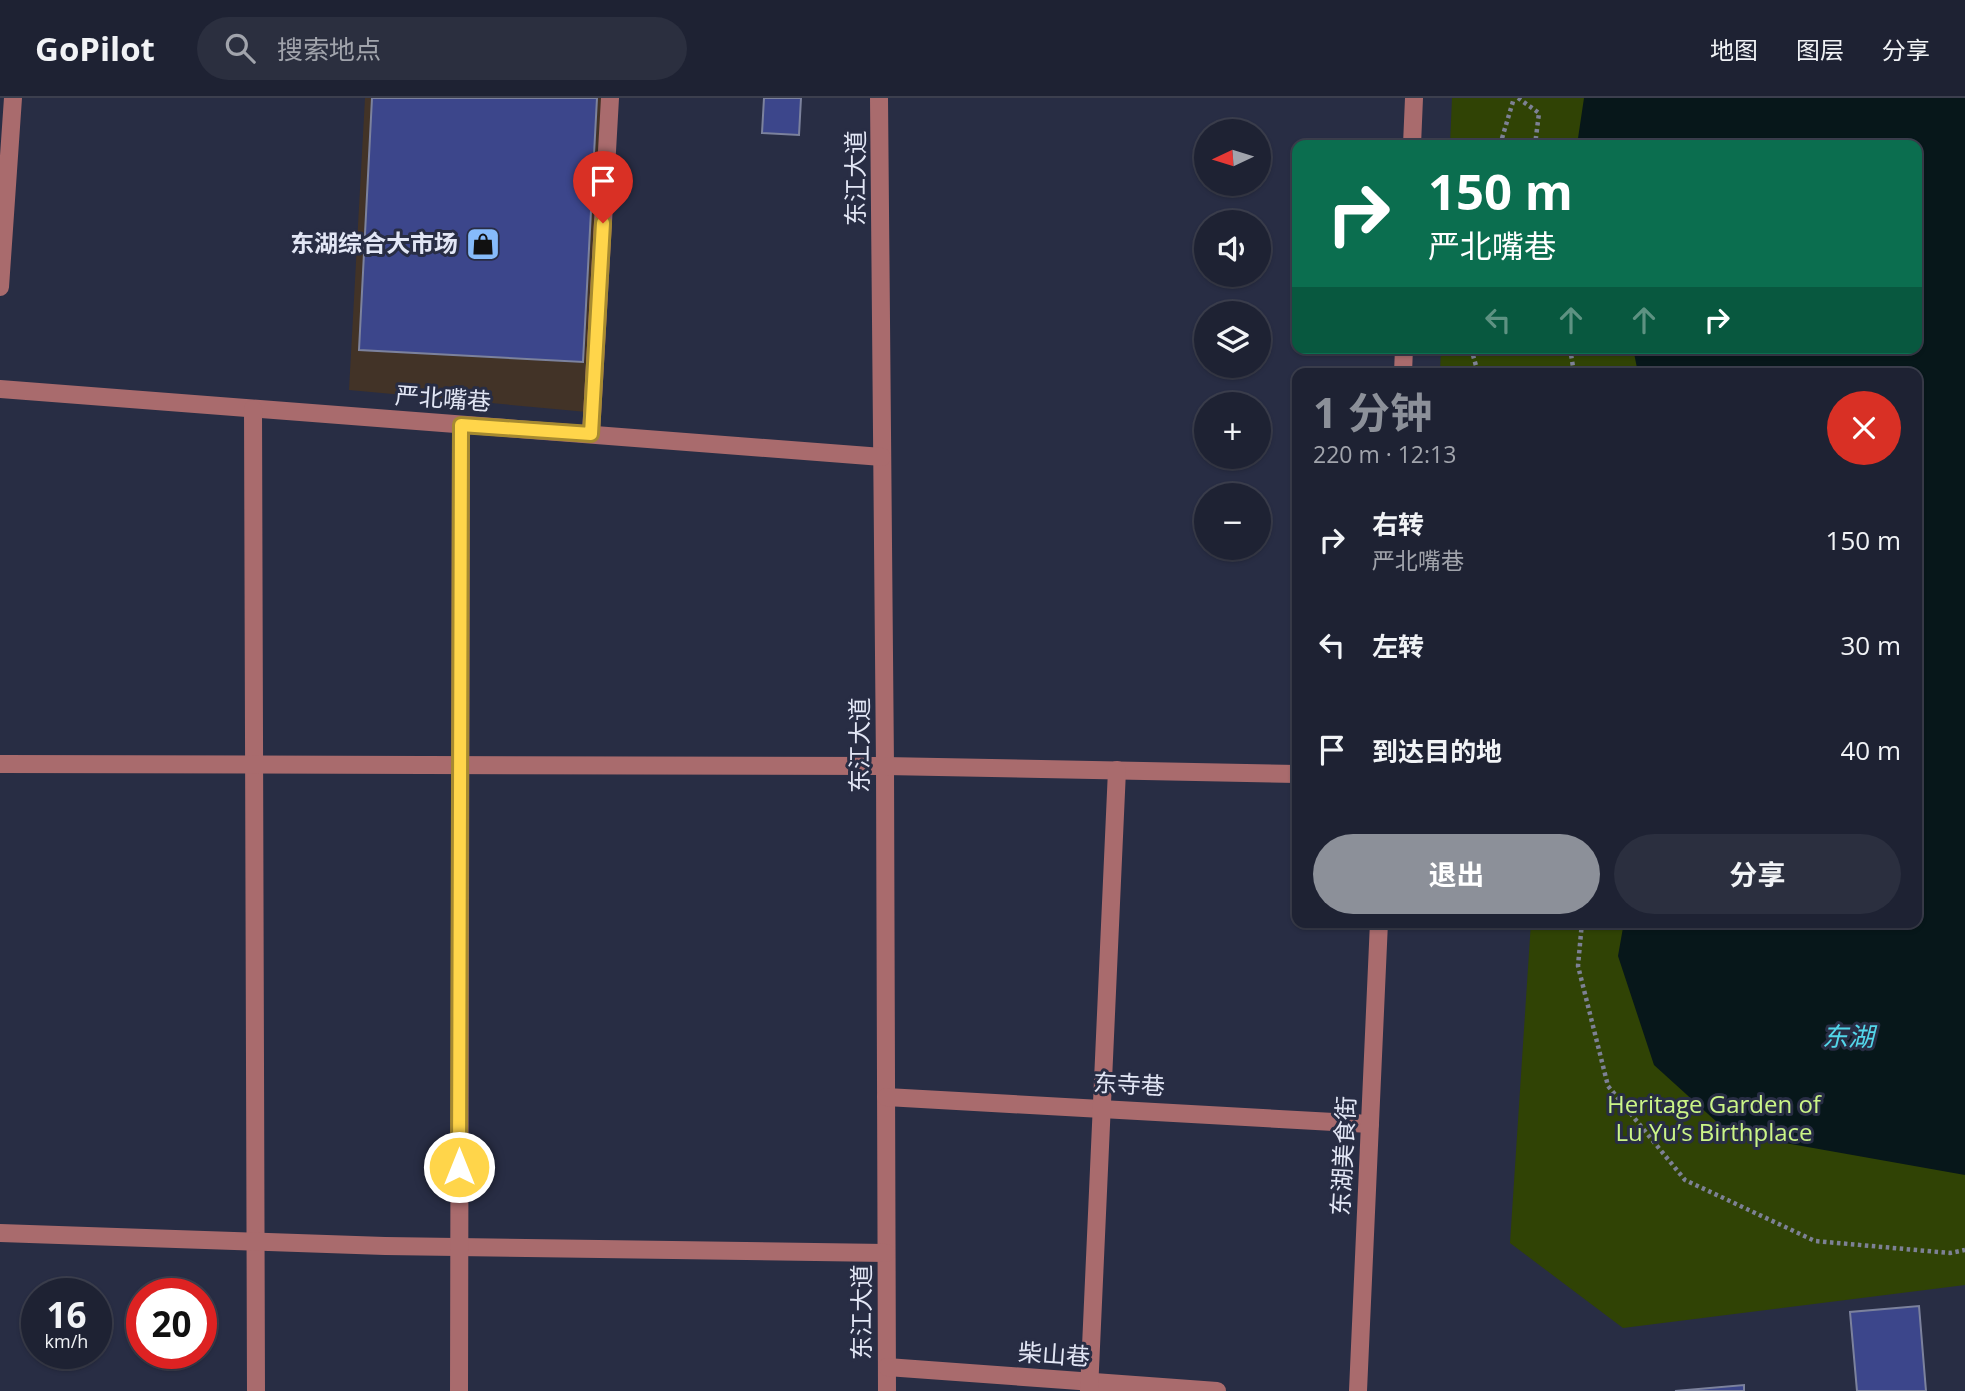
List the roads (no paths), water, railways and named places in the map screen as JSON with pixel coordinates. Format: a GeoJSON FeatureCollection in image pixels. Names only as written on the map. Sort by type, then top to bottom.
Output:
{"type":"FeatureCollection","features":[{"type":"Feature","properties":{"kind":"street"},"geometry":{"type":"LineString","coordinates":[[0,287],[13,98]]}},
{"type":"Feature","properties":{"kind":"street"},"geometry":{"type":"LineString","coordinates":[[591,434],[610,98]]}},
{"type":"Feature","properties":{"kind":"street","name":"东江大道"},"geometry":{"type":"LineString","coordinates":[[879,98],[887,1391]]}},
{"type":"Feature","properties":{"kind":"street"},"geometry":{"type":"LineString","coordinates":[[1412,140],[1414,98]]}},
{"type":"Feature","properties":{"kind":"street","name":"严北嘴巷"},"geometry":{"type":"LineString","coordinates":[[0,389],[882,457]]}},
{"type":"Feature","properties":{"kind":"street"},"geometry":{"type":"LineString","coordinates":[[253,409],[256,1391]]}},
{"type":"Feature","properties":{"kind":"street"},"geometry":{"type":"LineString","coordinates":[[459,1391],[461,425]]}},
{"type":"Feature","properties":{"kind":"street"},"geometry":{"type":"LineString","coordinates":[[0,764],[885,766],[1292,774]]}},
{"type":"Feature","properties":{"kind":"street"},"geometry":{"type":"LineString","coordinates":[[1089,1387],[1117,770]]}},
{"type":"Feature","properties":{"kind":"street","name":"东湖美食街"},"geometry":{"type":"LineString","coordinates":[[1357,1391],[1379,928]]}},
{"type":"Feature","properties":{"kind":"street","name":"东寺巷"},"geometry":{"type":"LineString","coordinates":[[886,1097],[1370,1124]]}},
{"type":"Feature","properties":{"kind":"street"},"geometry":{"type":"LineString","coordinates":[[0,1233],[459,1247],[886,1253]]}},
{"type":"Feature","properties":{"kind":"street","name":"柴山巷"},"geometry":{"type":"LineString","coordinates":[[887,1367],[1089,1387],[1217,1391]]}},
{"type":"Feature","properties":{"kind":"water","name":"东湖"},"geometry":{"type":"Polygon","coordinates":[[[1584,98],[1965,98],[1965,1175],[1729,1133],[1654,1065],[1618,956],[1623,928],[1922,928],[1922,368],[1637,368],[1634,354],[1922,354],[1922,140],[1578,140],[1584,98]]]}},
{"type":"Feature","properties":{"kind":"place","name":"东湖综合大市场"},"geometry":{"type":"Point","coordinates":[483,244]}},
{"type":"Feature","properties":{"kind":"park label","name":"Heritage Garden of Lu Yu’s Birthplace"},"geometry":{"type":"Point","coordinates":[1714,1119]}}]}
